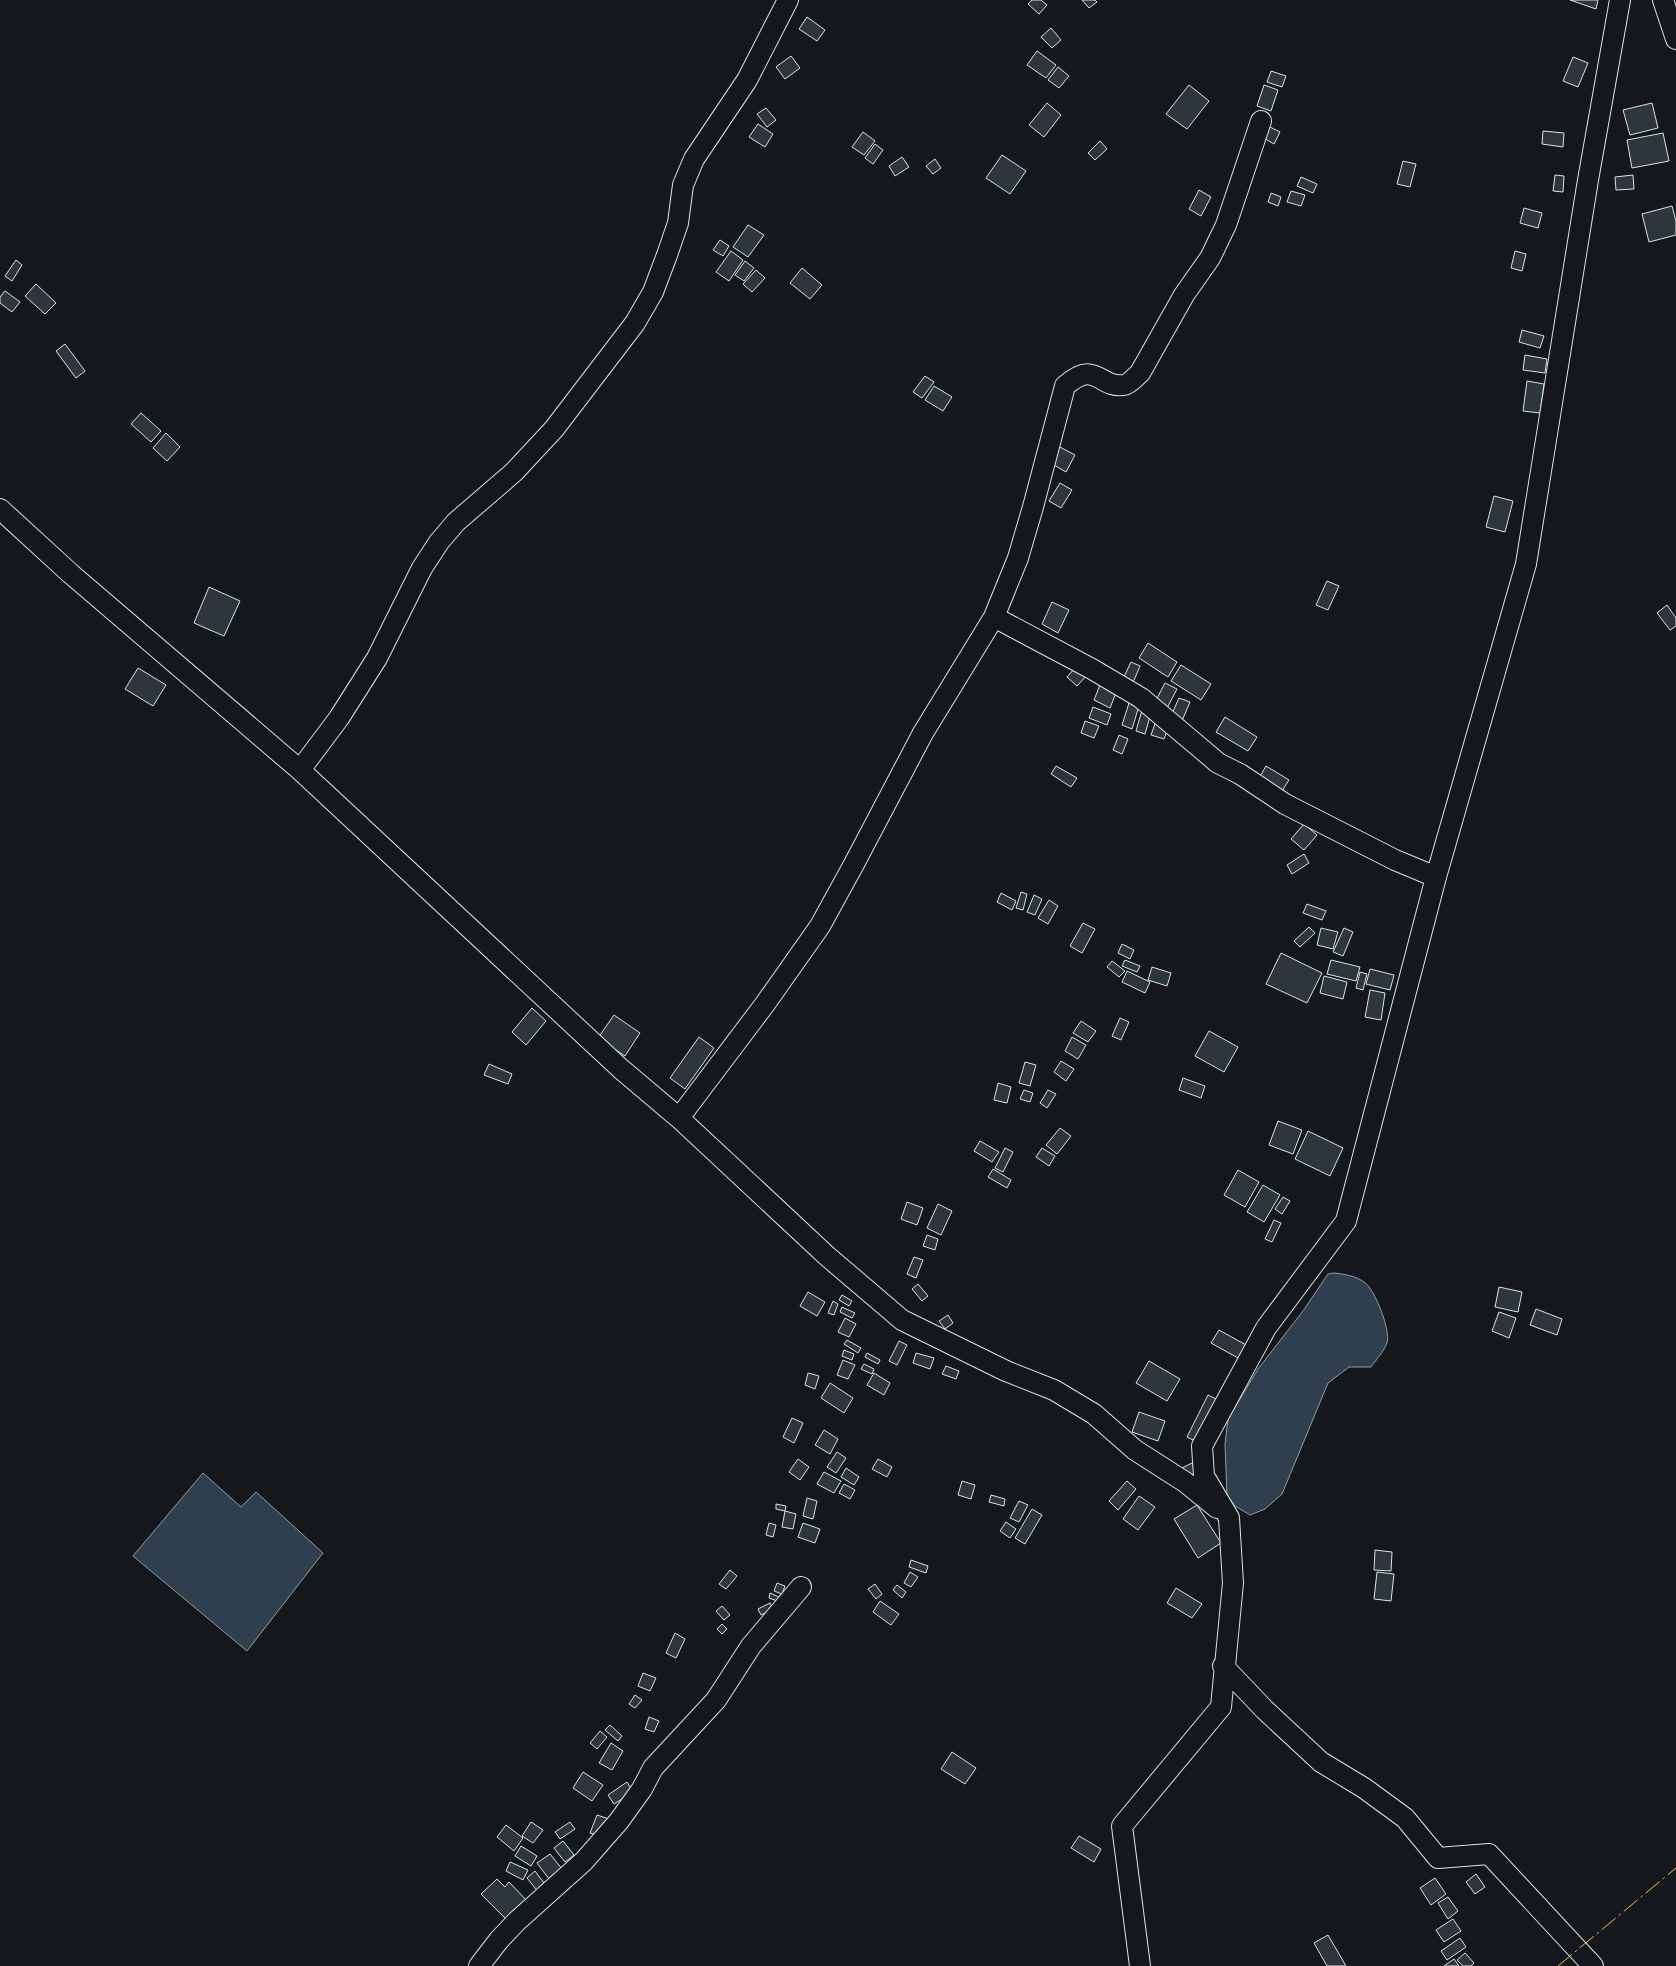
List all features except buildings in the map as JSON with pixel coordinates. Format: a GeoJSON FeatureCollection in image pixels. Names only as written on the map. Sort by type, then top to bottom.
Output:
{"type":"FeatureCollection","features":[{"type":"Feature","properties":{"kind":"street"},"geometry":{"type":"LineString","coordinates":[[300,770],[339,718],[377,658],[422,568],[439,542],[456,522],[514,472],[554,428],[635,323],[653,292],[667,255],[678,222],[683,185],[694,159],[747,80],[788,0]]}},
{"type":"Feature","properties":{"kind":"street"},"geometry":{"type":"LineString","coordinates":[[1140,1966],[1122,1826],[1221,1707],[1223,1666],[1233,1583],[1229,1518],[1204,1476],[1202,1446],[1266,1328],[1346,1222],[1436,877],[1526,564],[1588,180],[1620,0]]}},
{"type":"Feature","properties":{"kind":"street"},"geometry":{"type":"LineString","coordinates":[[1664,0],[1666,6],[1676,1]]}},
{"type":"Feature","properties":{"kind":"street"},"geometry":{"type":"LineString","coordinates":[[1664,0],[1676,39]]}},
{"type":"Feature","properties":{"kind":"street"},"geometry":{"type":"LineString","coordinates":[[679,1118],[820,926],[923,733],[994,617],[1018,558],[1065,386],[1080,375],[1088,374],[1114,384],[1125,385],[1140,373],[1184,295],[1210,258],[1226,225],[1261,121]]}},
{"type":"Feature","properties":{"kind":"street"},"geometry":{"type":"LineString","coordinates":[[0,509],[71,574],[300,770],[621,1069],[679,1118],[827,1256],[902,1320],[1006,1371],[1054,1390],[1086,1409],[1135,1450],[1185,1482],[1229,1518]]}},
{"type":"Feature","properties":{"kind":"street"},"geometry":{"type":"LineString","coordinates":[[994,617],[1092,669],[1140,698],[1218,763],[1240,774],[1285,804],[1395,860],[1436,877]]}},
{"type":"Feature","properties":{"kind":"street"},"geometry":{"type":"LineString","coordinates":[[479,1966],[517,1921],[584,1861],[619,1821],[642,1789],[653,1768],[716,1700],[750,1646],[801,1587]]}},
{"type":"Feature","properties":{"kind":"street"},"geometry":{"type":"LineString","coordinates":[[1223,1666],[1265,1710],[1321,1762],[1364,1788],[1406,1818],[1438,1858],[1489,1854],[1593,1966]]}},
{"type":"Feature","properties":{"kind":"water"},"geometry":{"type":"Polygon","coordinates":[[[1334,1273],[1354,1277],[1368,1286],[1377,1301],[1387,1329],[1387,1343],[1371,1367],[1349,1367],[1328,1383],[1282,1494],[1265,1509],[1250,1515],[1235,1506],[1227,1495],[1225,1444],[1228,1419],[1258,1369],[1303,1311],[1328,1274],[1334,1273]]]}},
{"type":"Feature","properties":{"kind":"water"},"geometry":{"type":"Polygon","coordinates":[[[203,1473],[241,1507],[256,1492],[323,1553],[247,1651],[133,1556],[203,1473]]]}},
{"type":"Feature","properties":{"kind":"power"},"geometry":{"type":"LineString","coordinates":[[1558,1966],[1676,1868]]}}]}
